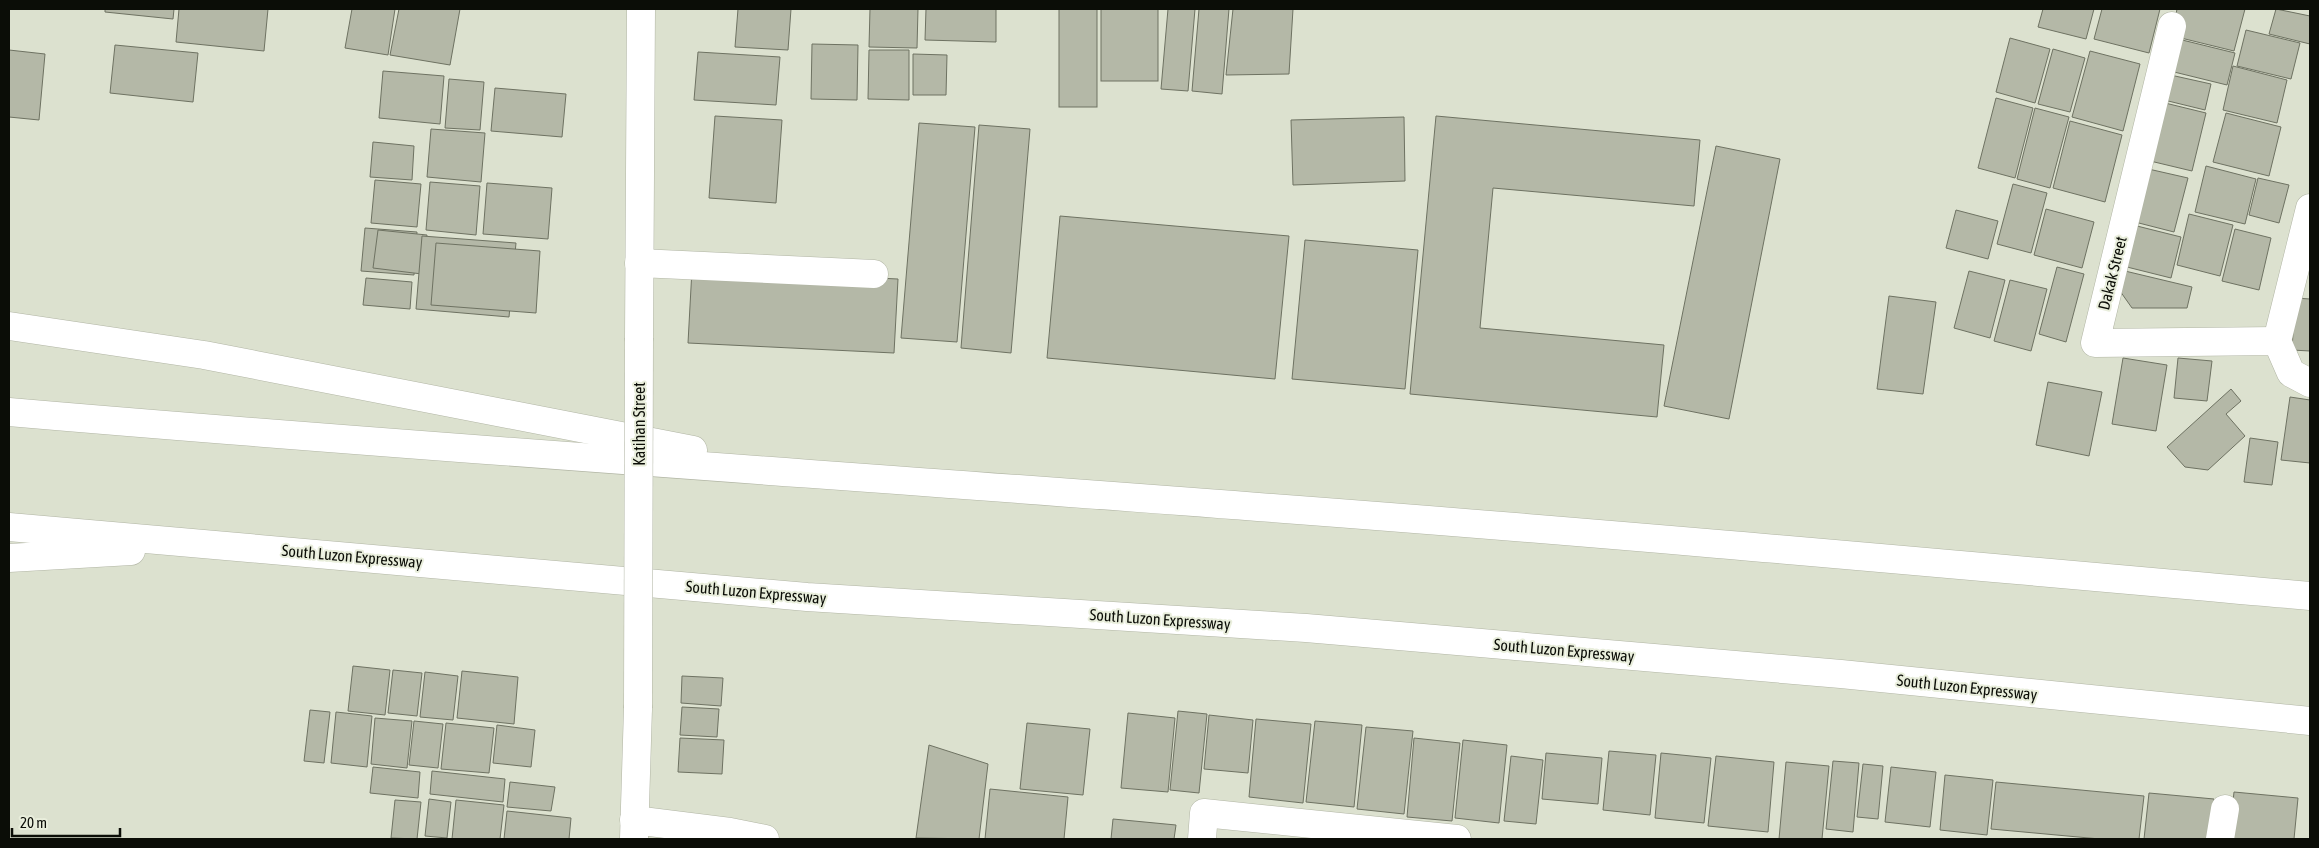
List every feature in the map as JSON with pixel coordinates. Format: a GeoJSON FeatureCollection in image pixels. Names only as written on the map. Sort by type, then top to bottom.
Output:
{"type":"FeatureCollection","features":[{"type":"Feature","properties":{"kind":"main road","name":"Katihan Street"},"geometry":{"type":"LineString","coordinates":[[634,829],[638,708],[641,9]]}},
{"type":"Feature","properties":{"kind":"main road","name":"Dakak Street"},"geometry":{"type":"LineString","coordinates":[[2172,26],[2095,342],[2277,341]]}},
{"type":"Feature","properties":{"kind":"main road"},"geometry":{"type":"LineString","coordinates":[[2310,208],[2277,341],[2291,373],[2310,383]]}},
{"type":"Feature","properties":{"kind":"main road"},"geometry":{"type":"LineString","coordinates":[[639,263],[874,274]]}},
{"type":"Feature","properties":{"kind":"main road"},"geometry":{"type":"LineString","coordinates":[[9,326],[204,355],[822,474]]}},
{"type":"Feature","properties":{"kind":"main road"},"geometry":{"type":"LineString","coordinates":[[9,412],[258,434],[1266,507],[2310,596]]}},
{"type":"Feature","properties":{"kind":"main road","name":"South Luzon Expressway"},"geometry":{"type":"LineString","coordinates":[[9,527],[807,597],[1306,628],[1851,675],[2310,721]]}},
{"type":"Feature","properties":{"kind":"main road"},"geometry":{"type":"LineString","coordinates":[[9,558],[240,546]]}},
{"type":"Feature","properties":{"kind":"main road"},"geometry":{"type":"LineString","coordinates":[[2220,839],[2225,809]]}},
{"type":"Feature","properties":{"kind":"main road"},"geometry":{"type":"LineString","coordinates":[[1203,826],[1440,839]]}},
{"type":"Feature","properties":{"kind":"main road"},"geometry":{"type":"LineString","coordinates":[[634,829],[730,832],[765,839]]}},
{"type":"Feature","properties":{"kind":"building"},"geometry":{"type":"Polygon","coordinates":[[[105,9],[174,9],[173,19],[105,12],[105,9]]]}},
{"type":"Feature","properties":{"kind":"building"},"geometry":{"type":"Polygon","coordinates":[[[179,9],[268,9],[264,51],[176,42],[179,9]]]}},
{"type":"Feature","properties":{"kind":"building"},"geometry":{"type":"Polygon","coordinates":[[[352,9],[395,9],[388,55],[345,48],[352,9]]]}},
{"type":"Feature","properties":{"kind":"building"},"geometry":{"type":"Polygon","coordinates":[[[399,9],[460,9],[450,65],[390,55],[399,9]]]}},
{"type":"Feature","properties":{"kind":"building"},"geometry":{"type":"Polygon","coordinates":[[[738,9],[791,9],[788,50],[735,47],[738,9]]]}},
{"type":"Feature","properties":{"kind":"building"},"geometry":{"type":"Polygon","coordinates":[[[870,9],[918,9],[917,48],[869,47],[870,9]]]}},
{"type":"Feature","properties":{"kind":"building"},"geometry":{"type":"Polygon","coordinates":[[[926,9],[996,9],[996,42],[925,40],[926,9]]]}},
{"type":"Feature","properties":{"kind":"building"},"geometry":{"type":"Polygon","coordinates":[[[1059,9],[1097,9],[1097,107],[1059,107],[1059,9]]]}},
{"type":"Feature","properties":{"kind":"building"},"geometry":{"type":"Polygon","coordinates":[[[1101,9],[1158,9],[1158,81],[1101,81],[1101,9]]]}},
{"type":"Feature","properties":{"kind":"building"},"geometry":{"type":"Polygon","coordinates":[[[1168,9],[1195,9],[1188,91],[1161,89],[1168,9]]]}},
{"type":"Feature","properties":{"kind":"building"},"geometry":{"type":"Polygon","coordinates":[[[1199,9],[1229,9],[1222,94],[1192,91],[1199,9]]]}},
{"type":"Feature","properties":{"kind":"building"},"geometry":{"type":"Polygon","coordinates":[[[1233,9],[1293,9],[1289,74],[1226,75],[1233,9]]]}},
{"type":"Feature","properties":{"kind":"building"},"geometry":{"type":"Polygon","coordinates":[[[2043,9],[2094,9],[2086,39],[2038,27],[2043,9]]]}},
{"type":"Feature","properties":{"kind":"building"},"geometry":{"type":"Polygon","coordinates":[[[2102,9],[2160,9],[2149,53],[2094,39],[2102,9]]]}},
{"type":"Feature","properties":{"kind":"building"},"geometry":{"type":"Polygon","coordinates":[[[2177,9],[2245,9],[2234,51],[2181,38],[2175,20],[2177,9]]]}},
{"type":"Feature","properties":{"kind":"building"},"geometry":{"type":"Polygon","coordinates":[[[2276,9],[2310,16],[2310,44],[2269,34],[2276,9]]]}},
{"type":"Feature","properties":{"kind":"building"},"geometry":{"type":"Polygon","coordinates":[[[2246,30],[2300,43],[2291,79],[2237,66],[2246,30]]]}},
{"type":"Feature","properties":{"kind":"building"},"geometry":{"type":"Polygon","coordinates":[[[2170,37],[2235,53],[2227,85],[2162,69],[2170,37]]]}},
{"type":"Feature","properties":{"kind":"building"},"geometry":{"type":"Polygon","coordinates":[[[2010,38],[2050,49],[2035,103],[1996,92],[2010,38]]]}},
{"type":"Feature","properties":{"kind":"building"},"geometry":{"type":"Polygon","coordinates":[[[812,44],[858,45],[857,100],[811,99],[812,44]]]}},
{"type":"Feature","properties":{"kind":"building"},"geometry":{"type":"Polygon","coordinates":[[[115,45],[198,53],[193,102],[110,93],[115,45]]]}},
{"type":"Feature","properties":{"kind":"building"},"geometry":{"type":"Polygon","coordinates":[[[2053,49],[2085,58],[2070,112],[2038,104],[2053,49]]]}},
{"type":"Feature","properties":{"kind":"building"},"geometry":{"type":"Polygon","coordinates":[[[9,50],[45,54],[39,120],[9,117],[9,50]]]}},
{"type":"Feature","properties":{"kind":"building"},"geometry":{"type":"Polygon","coordinates":[[[869,50],[909,50],[909,100],[868,99],[869,50]]]}},
{"type":"Feature","properties":{"kind":"building"},"geometry":{"type":"Polygon","coordinates":[[[2090,51],[2140,64],[2123,131],[2072,117],[2090,51]]]}},
{"type":"Feature","properties":{"kind":"building"},"geometry":{"type":"Polygon","coordinates":[[[698,52],[780,57],[776,105],[694,100],[698,52]]]}},
{"type":"Feature","properties":{"kind":"building"},"geometry":{"type":"Polygon","coordinates":[[[913,54],[947,55],[946,95],[913,95],[913,54]]]}},
{"type":"Feature","properties":{"kind":"building"},"geometry":{"type":"Polygon","coordinates":[[[2233,66],[2287,80],[2277,123],[2223,110],[2233,66]]]}},
{"type":"Feature","properties":{"kind":"building"},"geometry":{"type":"Polygon","coordinates":[[[383,71],[444,76],[440,124],[379,118],[383,71]]]}},
{"type":"Feature","properties":{"kind":"building"},"geometry":{"type":"Polygon","coordinates":[[[2166,74],[2211,84],[2205,110],[2160,99],[2166,74]]]}},
{"type":"Feature","properties":{"kind":"building"},"geometry":{"type":"Polygon","coordinates":[[[449,79],[484,82],[480,130],[445,128],[449,79]]]}},
{"type":"Feature","properties":{"kind":"building"},"geometry":{"type":"Polygon","coordinates":[[[495,88],[566,94],[562,137],[491,131],[495,88]]]}},
{"type":"Feature","properties":{"kind":"building"},"geometry":{"type":"Polygon","coordinates":[[[1996,98],[2033,108],[2015,178],[1978,168],[1996,98]]]}},
{"type":"Feature","properties":{"kind":"building"},"geometry":{"type":"Polygon","coordinates":[[[2161,102],[2206,113],[2192,171],[2146,160],[2161,102]]]}},
{"type":"Feature","properties":{"kind":"building"},"geometry":{"type":"Polygon","coordinates":[[[2035,108],[2069,117],[2050,188],[2017,179],[2035,108]]]}},
{"type":"Feature","properties":{"kind":"building"},"geometry":{"type":"Polygon","coordinates":[[[2226,113],[2281,127],[2269,176],[2213,162],[2226,113]]]}},
{"type":"Feature","properties":{"kind":"building"},"geometry":{"type":"Polygon","coordinates":[[[715,116],[782,120],[776,203],[709,198],[715,116]]]}},
{"type":"Feature","properties":{"kind":"building"},"geometry":{"type":"Polygon","coordinates":[[[1436,116],[1700,140],[1694,206],[1493,188],[1480,328],[1664,345],[1657,417],[1410,394],[1436,116]]]}},
{"type":"Feature","properties":{"kind":"building"},"geometry":{"type":"Polygon","coordinates":[[[1404,117],[1405,181],[1293,185],[1291,120],[1404,117]]]}},
{"type":"Feature","properties":{"kind":"building"},"geometry":{"type":"Polygon","coordinates":[[[2070,121],[2122,135],[2105,202],[2053,188],[2070,121]]]}},
{"type":"Feature","properties":{"kind":"building"},"geometry":{"type":"Polygon","coordinates":[[[919,123],[975,127],[957,342],[901,338],[919,123]]]}},
{"type":"Feature","properties":{"kind":"building"},"geometry":{"type":"Polygon","coordinates":[[[979,125],[1030,129],[1011,353],[961,348],[979,125]]]}},
{"type":"Feature","properties":{"kind":"building"},"geometry":{"type":"Polygon","coordinates":[[[431,129],[485,133],[481,182],[427,177],[431,129]]]}},
{"type":"Feature","properties":{"kind":"building"},"geometry":{"type":"Polygon","coordinates":[[[373,142],[414,146],[412,180],[370,177],[373,142]]]}},
{"type":"Feature","properties":{"kind":"building"},"geometry":{"type":"Polygon","coordinates":[[[1716,146],[1780,159],[1729,419],[1664,406],[1716,146]]]}},
{"type":"Feature","properties":{"kind":"building"},"geometry":{"type":"Polygon","coordinates":[[[2206,166],[2256,179],[2245,224],[2195,212],[2206,166]]]}},
{"type":"Feature","properties":{"kind":"building"},"geometry":{"type":"Polygon","coordinates":[[[2144,168],[2188,178],[2174,232],[2131,221],[2144,168]]]}},
{"type":"Feature","properties":{"kind":"building"},"geometry":{"type":"Polygon","coordinates":[[[2258,178],[2289,185],[2279,223],[2249,215],[2258,178]]]}},
{"type":"Feature","properties":{"kind":"building"},"geometry":{"type":"Polygon","coordinates":[[[375,180],[421,184],[417,227],[371,223],[375,180]]]}},
{"type":"Feature","properties":{"kind":"building"},"geometry":{"type":"Polygon","coordinates":[[[430,182],[480,186],[476,235],[426,230],[430,182]]]}},
{"type":"Feature","properties":{"kind":"building"},"geometry":{"type":"Polygon","coordinates":[[[487,183],[552,188],[548,239],[483,234],[487,183]]]}},
{"type":"Feature","properties":{"kind":"building"},"geometry":{"type":"Polygon","coordinates":[[[2013,184],[2047,193],[2031,253],[1997,244],[2013,184]]]}},
{"type":"Feature","properties":{"kind":"building"},"geometry":{"type":"Polygon","coordinates":[[[2046,209],[2094,222],[2082,268],[2034,255],[2046,209]]]}},
{"type":"Feature","properties":{"kind":"building"},"geometry":{"type":"Polygon","coordinates":[[[1956,210],[1998,221],[1988,259],[1946,248],[1956,210]]]}},
{"type":"Feature","properties":{"kind":"building"},"geometry":{"type":"Polygon","coordinates":[[[2189,214],[2233,225],[2220,276],[2177,265],[2189,214]]]}},
{"type":"Feature","properties":{"kind":"building"},"geometry":{"type":"Polygon","coordinates":[[[1060,216],[1289,236],[1275,379],[1047,358],[1060,216]]]}},
{"type":"Feature","properties":{"kind":"building"},"geometry":{"type":"Polygon","coordinates":[[[2129,224],[2181,237],[2171,278],[2119,265],[2129,224]]]}},
{"type":"Feature","properties":{"kind":"building"},"geometry":{"type":"Polygon","coordinates":[[[365,228],[417,232],[414,275],[361,271],[365,228]]]}},
{"type":"Feature","properties":{"kind":"building"},"geometry":{"type":"Polygon","coordinates":[[[2235,229],[2271,238],[2259,290],[2222,281],[2235,229]]]}},
{"type":"Feature","properties":{"kind":"building"},"geometry":{"type":"Polygon","coordinates":[[[378,230],[427,235],[422,274],[373,268],[378,230]]]}},
{"type":"Feature","properties":{"kind":"building"},"geometry":{"type":"Polygon","coordinates":[[[422,236],[516,243],[509,317],[416,309],[422,236]]]}},
{"type":"Feature","properties":{"kind":"building"},"geometry":{"type":"Polygon","coordinates":[[[1305,240],[1418,250],[1405,389],[1292,379],[1305,240]]]}},
{"type":"Feature","properties":{"kind":"building"},"geometry":{"type":"Polygon","coordinates":[[[436,243],[540,251],[536,313],[431,305],[436,243]]]}},
{"type":"Feature","properties":{"kind":"building"},"geometry":{"type":"Polygon","coordinates":[[[2057,267],[2084,274],[2066,342],[2039,334],[2057,267]]]}},
{"type":"Feature","properties":{"kind":"building"},"geometry":{"type":"Polygon","coordinates":[[[692,269],[898,279],[894,353],[688,343],[692,269]]]}},
{"type":"Feature","properties":{"kind":"building"},"geometry":{"type":"Polygon","coordinates":[[[1969,271],[2005,280],[1990,338],[1954,328],[1969,271]]]}},
{"type":"Feature","properties":{"kind":"building"},"geometry":{"type":"Polygon","coordinates":[[[2125,271],[2192,287],[2187,308],[2132,308],[2120,291],[2125,271]]]}},
{"type":"Feature","properties":{"kind":"building"},"geometry":{"type":"Polygon","coordinates":[[[366,278],[412,282],[410,309],[363,305],[366,278]]]}},
{"type":"Feature","properties":{"kind":"building"},"geometry":{"type":"Polygon","coordinates":[[[2010,280],[2047,289],[2031,351],[1994,341],[2010,280]]]}},
{"type":"Feature","properties":{"kind":"building"},"geometry":{"type":"Polygon","coordinates":[[[1889,296],[1936,302],[1923,394],[1877,389],[1889,296]]]}},
{"type":"Feature","properties":{"kind":"building"},"geometry":{"type":"Polygon","coordinates":[[[2295,298],[2310,299],[2310,351],[2292,350],[2295,298]]]}},
{"type":"Feature","properties":{"kind":"building"},"geometry":{"type":"Polygon","coordinates":[[[2123,358],[2167,365],[2156,431],[2112,424],[2123,358]]]}},
{"type":"Feature","properties":{"kind":"building"},"geometry":{"type":"Polygon","coordinates":[[[2178,358],[2212,361],[2207,401],[2174,398],[2178,358]]]}},
{"type":"Feature","properties":{"kind":"building"},"geometry":{"type":"Polygon","coordinates":[[[2048,382],[2102,392],[2089,456],[2036,445],[2048,382]]]}},
{"type":"Feature","properties":{"kind":"building"},"geometry":{"type":"Polygon","coordinates":[[[2231,389],[2241,401],[2226,414],[2245,436],[2208,470],[2185,467],[2167,447],[2231,389]]]}},
{"type":"Feature","properties":{"kind":"building"},"geometry":{"type":"Polygon","coordinates":[[[2290,397],[2310,400],[2310,463],[2281,460],[2290,397]]]}},
{"type":"Feature","properties":{"kind":"building"},"geometry":{"type":"Polygon","coordinates":[[[2250,438],[2278,442],[2272,485],[2244,482],[2250,438]]]}},
{"type":"Feature","properties":{"kind":"building"},"geometry":{"type":"Polygon","coordinates":[[[353,666],[390,670],[385,715],[348,711],[353,666]]]}},
{"type":"Feature","properties":{"kind":"building"},"geometry":{"type":"Polygon","coordinates":[[[393,670],[422,673],[417,716],[388,713],[393,670]]]}},
{"type":"Feature","properties":{"kind":"building"},"geometry":{"type":"Polygon","coordinates":[[[462,671],[518,677],[514,724],[457,718],[462,671]]]}},
{"type":"Feature","properties":{"kind":"building"},"geometry":{"type":"Polygon","coordinates":[[[425,672],[458,676],[453,720],[420,717],[425,672]]]}},
{"type":"Feature","properties":{"kind":"building"},"geometry":{"type":"Polygon","coordinates":[[[682,676],[723,678],[721,706],[681,703],[682,676]]]}},
{"type":"Feature","properties":{"kind":"building"},"geometry":{"type":"Polygon","coordinates":[[[682,707],[719,709],[717,737],[680,735],[682,707]]]}},
{"type":"Feature","properties":{"kind":"building"},"geometry":{"type":"Polygon","coordinates":[[[310,710],[330,712],[324,763],[304,761],[310,710]]]}},
{"type":"Feature","properties":{"kind":"building"},"geometry":{"type":"Polygon","coordinates":[[[1178,711],[1207,714],[1199,793],[1170,790],[1178,711]]]}},
{"type":"Feature","properties":{"kind":"building"},"geometry":{"type":"Polygon","coordinates":[[[336,712],[372,716],[367,767],[331,763],[336,712]]]}},
{"type":"Feature","properties":{"kind":"building"},"geometry":{"type":"Polygon","coordinates":[[[1128,713],[1175,718],[1168,792],[1121,788],[1128,713]]]}},
{"type":"Feature","properties":{"kind":"building"},"geometry":{"type":"Polygon","coordinates":[[[1209,715],[1253,720],[1248,773],[1204,769],[1209,715]]]}},
{"type":"Feature","properties":{"kind":"building"},"geometry":{"type":"Polygon","coordinates":[[[375,718],[412,721],[407,768],[371,764],[375,718]]]}},
{"type":"Feature","properties":{"kind":"building"},"geometry":{"type":"Polygon","coordinates":[[[1256,719],[1311,724],[1303,803],[1249,797],[1256,719]]]}},
{"type":"Feature","properties":{"kind":"building"},"geometry":{"type":"Polygon","coordinates":[[[414,721],[443,724],[438,768],[409,765],[414,721]]]}},
{"type":"Feature","properties":{"kind":"building"},"geometry":{"type":"Polygon","coordinates":[[[1315,721],[1362,725],[1354,807],[1306,802],[1315,721]]]}},
{"type":"Feature","properties":{"kind":"building"},"geometry":{"type":"Polygon","coordinates":[[[446,723],[494,728],[489,773],[441,769],[446,723]]]}},
{"type":"Feature","properties":{"kind":"building"},"geometry":{"type":"Polygon","coordinates":[[[1027,723],[1090,729],[1083,795],[1020,789],[1027,723]]]}},
{"type":"Feature","properties":{"kind":"building"},"geometry":{"type":"Polygon","coordinates":[[[497,725],[535,730],[531,767],[493,763],[497,725]]]}},
{"type":"Feature","properties":{"kind":"building"},"geometry":{"type":"Polygon","coordinates":[[[1366,727],[1413,731],[1404,814],[1357,809],[1366,727]]]}},
{"type":"Feature","properties":{"kind":"building"},"geometry":{"type":"Polygon","coordinates":[[[680,738],[724,740],[722,774],[678,772],[680,738]]]}},
{"type":"Feature","properties":{"kind":"building"},"geometry":{"type":"Polygon","coordinates":[[[1414,738],[1460,743],[1452,821],[1407,817],[1414,738]]]}},
{"type":"Feature","properties":{"kind":"building"},"geometry":{"type":"Polygon","coordinates":[[[1463,740],[1507,745],[1499,823],[1455,818],[1463,740]]]}},
{"type":"Feature","properties":{"kind":"building"},"geometry":{"type":"Polygon","coordinates":[[[929,745],[988,764],[979,839],[916,838],[929,745]]]}},
{"type":"Feature","properties":{"kind":"building"},"geometry":{"type":"Polygon","coordinates":[[[1609,751],[1656,755],[1650,815],[1603,810],[1609,751]]]}},
{"type":"Feature","properties":{"kind":"building"},"geometry":{"type":"Polygon","coordinates":[[[1546,753],[1602,758],[1598,804],[1542,799],[1546,753]]]}},
{"type":"Feature","properties":{"kind":"building"},"geometry":{"type":"Polygon","coordinates":[[[1661,753],[1711,758],[1704,823],[1655,818],[1661,753]]]}},
{"type":"Feature","properties":{"kind":"building"},"geometry":{"type":"Polygon","coordinates":[[[1511,756],[1543,760],[1536,824],[1504,821],[1511,756]]]}},
{"type":"Feature","properties":{"kind":"building"},"geometry":{"type":"Polygon","coordinates":[[[1716,756],[1774,762],[1768,832],[1708,826],[1716,756]]]}},
{"type":"Feature","properties":{"kind":"building"},"geometry":{"type":"Polygon","coordinates":[[[1833,761],[1859,763],[1853,832],[1826,829],[1833,761]]]}},
{"type":"Feature","properties":{"kind":"building"},"geometry":{"type":"Polygon","coordinates":[[[1786,762],[1829,766],[1822,839],[1779,839],[1786,762]]]}},
{"type":"Feature","properties":{"kind":"building"},"geometry":{"type":"Polygon","coordinates":[[[1863,764],[1883,766],[1878,819],[1857,817],[1863,764]]]}},
{"type":"Feature","properties":{"kind":"building"},"geometry":{"type":"Polygon","coordinates":[[[373,767],[420,772],[418,798],[370,793],[373,767]]]}},
{"type":"Feature","properties":{"kind":"building"},"geometry":{"type":"Polygon","coordinates":[[[1891,767],[1936,772],[1930,827],[1885,822],[1891,767]]]}},
{"type":"Feature","properties":{"kind":"building"},"geometry":{"type":"Polygon","coordinates":[[[432,771],[505,779],[503,802],[430,794],[432,771]]]}},
{"type":"Feature","properties":{"kind":"building"},"geometry":{"type":"Polygon","coordinates":[[[1945,775],[1993,780],[1987,835],[1940,830],[1945,775]]]}},
{"type":"Feature","properties":{"kind":"building"},"geometry":{"type":"Polygon","coordinates":[[[510,782],[555,787],[551,811],[507,807],[510,782]]]}},
{"type":"Feature","properties":{"kind":"building"},"geometry":{"type":"Polygon","coordinates":[[[1996,782],[2144,796],[2139,839],[2100,839],[1991,829],[1996,782]]]}},
{"type":"Feature","properties":{"kind":"building"},"geometry":{"type":"Polygon","coordinates":[[[990,789],[1068,797],[1064,839],[985,839],[990,789]]]}},
{"type":"Feature","properties":{"kind":"building"},"geometry":{"type":"Polygon","coordinates":[[[2234,792],[2298,798],[2294,839],[2229,839],[2234,792]]]}},
{"type":"Feature","properties":{"kind":"building"},"geometry":{"type":"Polygon","coordinates":[[[2149,793],[2214,799],[2210,839],[2144,839],[2149,793]]]}},
{"type":"Feature","properties":{"kind":"building"},"geometry":{"type":"Polygon","coordinates":[[[429,799],[451,802],[447,838],[425,836],[429,799]]]}},
{"type":"Feature","properties":{"kind":"building"},"geometry":{"type":"Polygon","coordinates":[[[395,800],[421,802],[417,839],[391,838],[395,800]]]}},
{"type":"Feature","properties":{"kind":"building"},"geometry":{"type":"Polygon","coordinates":[[[456,800],[504,805],[500,839],[452,839],[456,800]]]}},
{"type":"Feature","properties":{"kind":"building"},"geometry":{"type":"Polygon","coordinates":[[[507,811],[571,818],[569,839],[504,839],[507,811]]]}},
{"type":"Feature","properties":{"kind":"building"},"geometry":{"type":"Polygon","coordinates":[[[1113,819],[1176,825],[1174,839],[1111,839],[1113,819]]]}}]}
